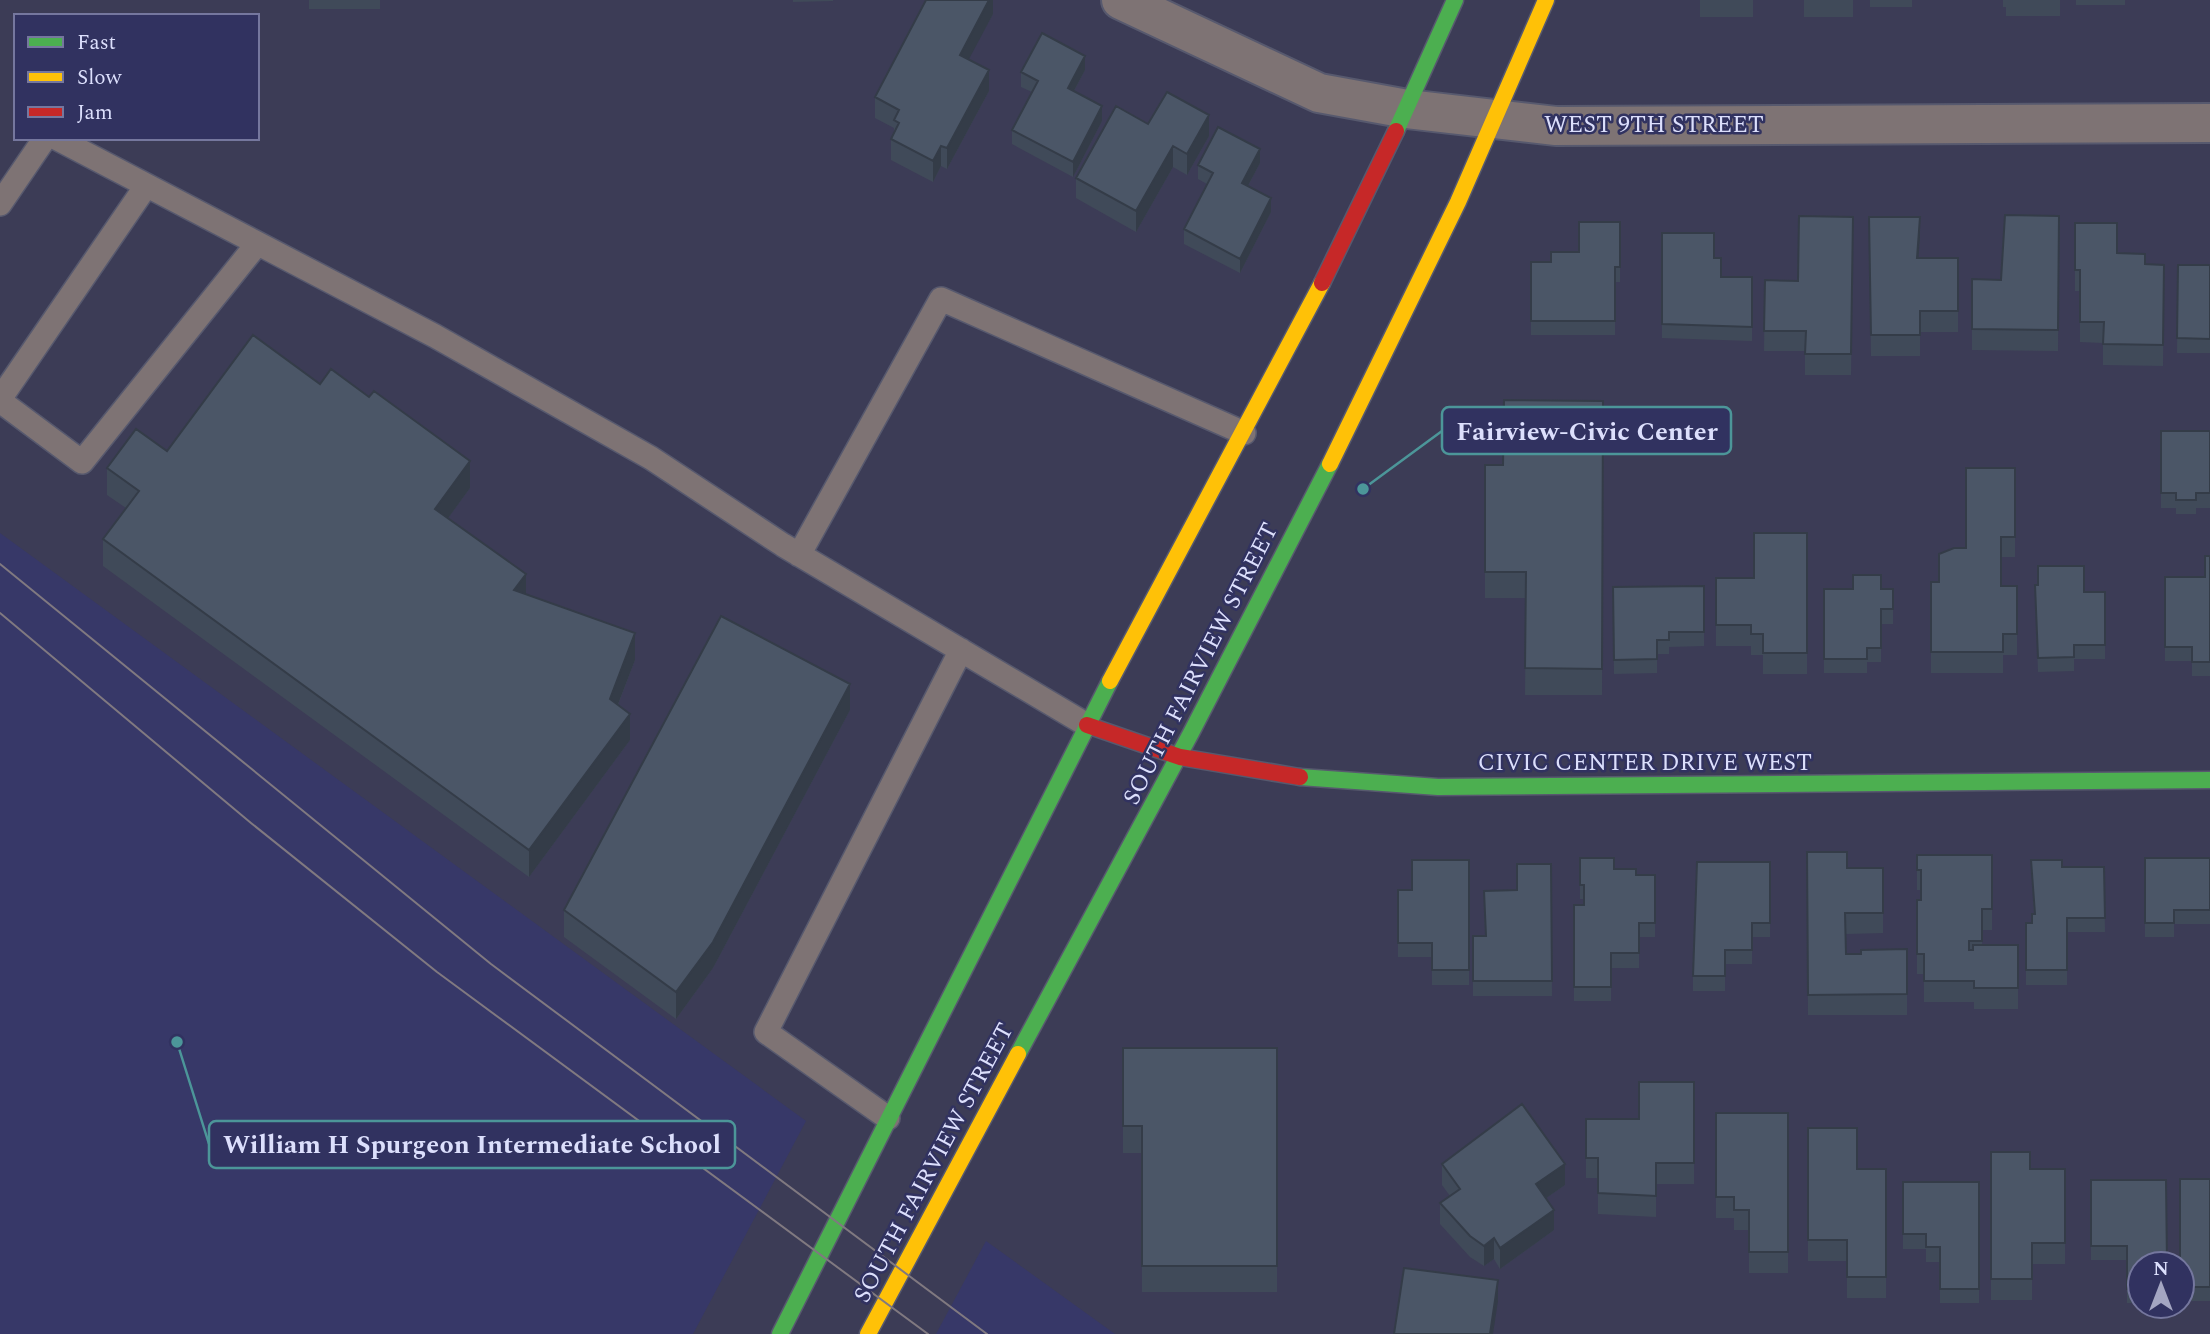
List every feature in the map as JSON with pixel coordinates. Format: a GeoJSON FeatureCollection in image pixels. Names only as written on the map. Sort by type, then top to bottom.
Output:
{"type":"FeatureCollection","features":[{"type":"Feature","properties":{"kind":"main road"},"geometry":{"type":"LineString","coordinates":[[780,1334],[1087,725],[1287,353],[1407,109],[1455,0]]}},
{"type":"Feature","properties":{"kind":"main road","name":"SOUTH FAIRVIEW STREET"},"geometry":{"type":"LineString","coordinates":[[868,1334],[1180,757],[1412,304],[1498,121],[1546,0]]}},
{"type":"Feature","properties":{"kind":"main road","name":"CIVIC CENTER DRIVE WEST"},"geometry":{"type":"LineString","coordinates":[[1087,725],[1180,757],[1296,777],[1438,788],[2210,780]]}},
{"type":"Feature","properties":{"kind":"street","name":"WEST 9TH STREET"},"geometry":{"type":"LineString","coordinates":[[1121,0],[1319,93],[1407,109],[1498,121],[1556,126],[2210,123]]}},
{"type":"Feature","properties":{"kind":"lane"},"geometry":{"type":"LineString","coordinates":[[0,204],[44,140]]}},
{"type":"Feature","properties":{"kind":"lane"},"geometry":{"type":"LineString","coordinates":[[60,140],[435,336],[651,458],[799,555],[1087,725]]}},
{"type":"Feature","properties":{"kind":"lane"},"geometry":{"type":"LineString","coordinates":[[146,186],[0,400],[82,462],[257,244]]}},
{"type":"Feature","properties":{"kind":"lane"},"geometry":{"type":"LineString","coordinates":[[799,555],[941,299],[1244,433]]}},
{"type":"Feature","properties":{"kind":"lane"},"geometry":{"type":"LineString","coordinates":[[888,1118],[766,1032],[961,650]]}},
{"type":"Feature","properties":{"kind":"shaded area"},"geometry":{"type":"Polygon","coordinates":[[[0,533],[806,1121],[693,1334],[0,1334],[0,533]]]}},
{"type":"Feature","properties":{"kind":"shaded area"},"geometry":{"type":"Polygon","coordinates":[[[986,1241],[1115,1334],[936,1334],[986,1241]]]}},
{"type":"Feature","properties":{"kind":"building"},"geometry":{"type":"Polygon","coordinates":[[[926,0],[989,0],[960,55],[989,70],[947,148],[941,146],[933,161],[891,139],[899,123],[894,120],[899,110],[875,97],[926,0]]]}},
{"type":"Feature","properties":{"kind":"building"},"geometry":{"type":"Polygon","coordinates":[[[1042,33],[1085,56],[1068,88],[1102,106],[1073,162],[1012,130],[1038,81],[1021,72],[1042,33]]]}},
{"type":"Feature","properties":{"kind":"building"},"geometry":{"type":"Polygon","coordinates":[[[1167,92],[1209,115],[1187,154],[1173,146],[1136,211],[1076,178],[1116,106],[1148,124],[1167,92]]]}},
{"type":"Feature","properties":{"kind":"building"},"geometry":{"type":"Polygon","coordinates":[[[1218,127],[1260,149],[1242,183],[1271,198],[1240,259],[1184,229],[1213,173],[1198,165],[1218,127]]]}},
{"type":"Feature","properties":{"kind":"building"},"geometry":{"type":"Polygon","coordinates":[[[2005,215],[2059,216],[2058,330],[1972,329],[1972,279],[2001,280],[2005,215]]]}},
{"type":"Feature","properties":{"kind":"building"},"geometry":{"type":"Polygon","coordinates":[[[1799,216],[1853,217],[1851,354],[1805,354],[1806,331],[1764,331],[1765,280],[1798,281],[1799,216]]]}},
{"type":"Feature","properties":{"kind":"building"},"geometry":{"type":"Polygon","coordinates":[[[1869,217],[1920,217],[1917,258],[1958,258],[1958,311],[1920,311],[1920,335],[1871,335],[1869,217]]]}},
{"type":"Feature","properties":{"kind":"building"},"geometry":{"type":"Polygon","coordinates":[[[1579,222],[1620,222],[1620,267],[1615,267],[1615,321],[1531,321],[1531,262],[1551,262],[1551,252],[1579,252],[1579,222]]]}},
{"type":"Feature","properties":{"kind":"building"},"geometry":{"type":"Polygon","coordinates":[[[2075,223],[2117,223],[2117,253],[2145,254],[2145,264],[2164,265],[2163,345],[2103,344],[2104,322],[2080,322],[2080,270],[2075,270],[2075,223]]]}},
{"type":"Feature","properties":{"kind":"building"},"geometry":{"type":"Polygon","coordinates":[[[1662,233],[1714,233],[1714,258],[1721,258],[1721,277],[1752,277],[1752,327],[1662,324],[1662,233]]]}},
{"type":"Feature","properties":{"kind":"building"},"geometry":{"type":"Polygon","coordinates":[[[2178,265],[2210,265],[2210,339],[2177,338],[2178,265]]]}},
{"type":"Feature","properties":{"kind":"building"},"geometry":{"type":"Polygon","coordinates":[[[253,335],[320,384],[331,369],[369,397],[374,391],[470,461],[435,509],[526,574],[514,590],[635,633],[610,699],[630,714],[529,850],[103,539],[139,491],[107,468],[136,429],[167,451],[253,335]]]}},
{"type":"Feature","properties":{"kind":"building"},"geometry":{"type":"Polygon","coordinates":[[[1504,400],[1603,401],[1602,669],[1525,668],[1526,572],[1485,572],[1485,465],[1503,465],[1504,400]]]}},
{"type":"Feature","properties":{"kind":"building"},"geometry":{"type":"Polygon","coordinates":[[[2161,431],[2210,431],[2210,493],[2196,493],[2196,500],[2176,500],[2176,493],[2161,493],[2161,431]]]}},
{"type":"Feature","properties":{"kind":"building"},"geometry":{"type":"Polygon","coordinates":[[[1966,468],[2015,468],[2015,537],[2001,537],[2001,586],[2017,586],[2017,634],[2003,634],[2003,652],[1931,652],[1931,582],[1939,582],[1939,554],[1954,548],[1966,548],[1966,468]]]}},
{"type":"Feature","properties":{"kind":"building"},"geometry":{"type":"Polygon","coordinates":[[[1754,533],[1807,533],[1807,653],[1763,653],[1763,634],[1751,634],[1751,625],[1716,625],[1716,578],[1754,578],[1754,533]]]}},
{"type":"Feature","properties":{"kind":"building"},"geometry":{"type":"Polygon","coordinates":[[[2205,556],[2210,556],[2210,662],[2192,662],[2192,647],[2165,647],[2165,577],[2205,577],[2205,556]]]}},
{"type":"Feature","properties":{"kind":"building"},"geometry":{"type":"Polygon","coordinates":[[[2038,566],[2084,566],[2084,592],[2105,592],[2105,645],[2074,645],[2074,657],[2038,658],[2035,585],[2038,585],[2038,566]]]}},
{"type":"Feature","properties":{"kind":"building"},"geometry":{"type":"Polygon","coordinates":[[[1853,575],[1881,575],[1881,589],[1893,589],[1893,609],[1881,609],[1881,648],[1867,648],[1867,659],[1824,659],[1824,589],[1853,589],[1853,575]]]}},
{"type":"Feature","properties":{"kind":"building"},"geometry":{"type":"Polygon","coordinates":[[[1704,586],[1704,632],[1669,632],[1669,640],[1657,640],[1657,659],[1614,660],[1613,587],[1704,586]]]}},
{"type":"Feature","properties":{"kind":"building"},"geometry":{"type":"Polygon","coordinates":[[[721,616],[850,684],[713,942],[676,992],[564,910],[721,616]]]}},
{"type":"Feature","properties":{"kind":"building"},"geometry":{"type":"Polygon","coordinates":[[[1807,852],[1847,852],[1847,868],[1883,868],[1883,913],[1845,913],[1846,954],[1861,954],[1861,950],[1907,949],[1907,994],[1808,995],[1807,852]]]}},
{"type":"Feature","properties":{"kind":"building"},"geometry":{"type":"Polygon","coordinates":[[[1917,855],[1992,855],[1992,909],[1982,909],[1982,941],[1969,941],[1969,950],[1973,950],[1973,945],[2018,945],[2018,988],[1974,988],[1974,981],[1924,981],[1924,954],[1917,954],[1917,900],[1921,900],[1921,870],[1917,870],[1917,855]]]}},
{"type":"Feature","properties":{"kind":"building"},"geometry":{"type":"Polygon","coordinates":[[[1580,858],[1614,858],[1614,869],[1636,869],[1636,875],[1655,875],[1655,923],[1639,923],[1639,953],[1611,953],[1611,987],[1574,987],[1574,905],[1584,905],[1584,885],[1580,885],[1580,858]]]}},
{"type":"Feature","properties":{"kind":"building"},"geometry":{"type":"Polygon","coordinates":[[[2145,858],[2210,858],[2210,910],[2174,910],[2174,923],[2145,923],[2145,858]]]}},
{"type":"Feature","properties":{"kind":"building"},"geometry":{"type":"Polygon","coordinates":[[[1412,860],[1469,860],[1469,970],[1432,970],[1432,943],[1398,943],[1398,890],[1412,890],[1412,860]]]}},
{"type":"Feature","properties":{"kind":"building"},"geometry":{"type":"Polygon","coordinates":[[[2031,860],[2062,860],[2062,867],[2104,867],[2105,918],[2067,918],[2067,970],[2026,970],[2026,923],[2032,923],[2032,914],[2035,914],[2031,860]]]}},
{"type":"Feature","properties":{"kind":"building"},"geometry":{"type":"Polygon","coordinates":[[[1697,862],[1770,862],[1770,923],[1752,923],[1752,950],[1725,950],[1725,976],[1693,976],[1697,862]]]}},
{"type":"Feature","properties":{"kind":"building"},"geometry":{"type":"Polygon","coordinates":[[[1517,864],[1551,864],[1552,981],[1473,981],[1473,936],[1486,936],[1484,891],[1517,890],[1517,864]]]}},
{"type":"Feature","properties":{"kind":"building"},"geometry":{"type":"Polygon","coordinates":[[[1123,1048],[1277,1048],[1277,1266],[1142,1266],[1142,1126],[1123,1126],[1123,1048]]]}},
{"type":"Feature","properties":{"kind":"building"},"geometry":{"type":"Polygon","coordinates":[[[1639,1082],[1694,1082],[1694,1163],[1656,1163],[1656,1196],[1598,1193],[1598,1158],[1586,1158],[1586,1119],[1639,1119],[1639,1082]]]}},
{"type":"Feature","properties":{"kind":"building"},"geometry":{"type":"Polygon","coordinates":[[[1522,1104],[1565,1164],[1536,1184],[1554,1210],[1500,1248],[1494,1238],[1484,1246],[1470,1236],[1440,1203],[1460,1189],[1442,1164],[1522,1104]]]}},
{"type":"Feature","properties":{"kind":"building"},"geometry":{"type":"Polygon","coordinates":[[[1716,1113],[1788,1113],[1788,1252],[1749,1252],[1749,1210],[1734,1210],[1734,1197],[1716,1197],[1716,1113]]]}},
{"type":"Feature","properties":{"kind":"building"},"geometry":{"type":"Polygon","coordinates":[[[1808,1128],[1857,1128],[1857,1169],[1886,1169],[1886,1277],[1847,1277],[1847,1240],[1808,1240],[1808,1128]]]}},
{"type":"Feature","properties":{"kind":"building"},"geometry":{"type":"Polygon","coordinates":[[[1991,1152],[2030,1152],[2030,1169],[2065,1169],[2065,1243],[2032,1243],[2032,1279],[1991,1279],[1991,1152]]]}},
{"type":"Feature","properties":{"kind":"building"},"geometry":{"type":"Polygon","coordinates":[[[2180,1179],[2210,1179],[2210,1287],[2196,1287],[2196,1250],[2180,1250],[2180,1179]]]}},
{"type":"Feature","properties":{"kind":"building"},"geometry":{"type":"Polygon","coordinates":[[[2091,1180],[2166,1180],[2167,1250],[2091,1246],[2091,1180]]]}},
{"type":"Feature","properties":{"kind":"building"},"geometry":{"type":"Polygon","coordinates":[[[1903,1182],[1979,1182],[1979,1289],[1940,1289],[1940,1247],[1926,1247],[1926,1234],[1903,1234],[1903,1182]]]}},
{"type":"Feature","properties":{"kind":"building"},"geometry":{"type":"Polygon","coordinates":[[[1404,1268],[1498,1280],[1490,1334],[1394,1334],[1404,1268]]]}},
{"type":"Feature","properties":{"kind":"tram line"},"geometry":{"type":"LineString","coordinates":[[0,564],[491,964],[987,1334]]}},
{"type":"Feature","properties":{"kind":"tram line"},"geometry":{"type":"LineString","coordinates":[[0,613],[251,823],[437,972],[928,1334]]}},
{"type":"Feature","properties":{"kind":"traffic: fast"},"geometry":{"type":"LineString","coordinates":[[1396,131],[1455,0]]}},
{"type":"Feature","properties":{"kind":"traffic: fast"},"geometry":{"type":"LineString","coordinates":[[1018,1054],[1191,733],[1330,464]]}},
{"type":"Feature","properties":{"kind":"traffic: fast"},"geometry":{"type":"LineString","coordinates":[[780,1334],[1110,681]]}},
{"type":"Feature","properties":{"kind":"traffic: fast"},"geometry":{"type":"LineString","coordinates":[[1300,777],[1438,787],[2210,780]]}},
{"type":"Feature","properties":{"kind":"traffic: slow"},"geometry":{"type":"LineString","coordinates":[[1330,464],[1458,202],[1546,0]]}},
{"type":"Feature","properties":{"kind":"traffic: slow"},"geometry":{"type":"LineString","coordinates":[[1110,681],[1322,283]]}},
{"type":"Feature","properties":{"kind":"traffic: slow"},"geometry":{"type":"LineString","coordinates":[[868,1334],[1018,1054]]}},
{"type":"Feature","properties":{"kind":"traffic: jam"},"geometry":{"type":"LineString","coordinates":[[1322,283],[1396,131]]}},
{"type":"Feature","properties":{"kind":"traffic: jam"},"geometry":{"type":"LineString","coordinates":[[1087,725],[1180,757],[1300,777]]}},
{"type":"Feature","properties":{"kind":"place","name":"Fairview-Civic Center"},"geometry":{"type":"Point","coordinates":[1363,489]}},
{"type":"Feature","properties":{"kind":"place","name":"William H Spurgeon Intermediate School"},"geometry":{"type":"Point","coordinates":[177,1042]}}]}
